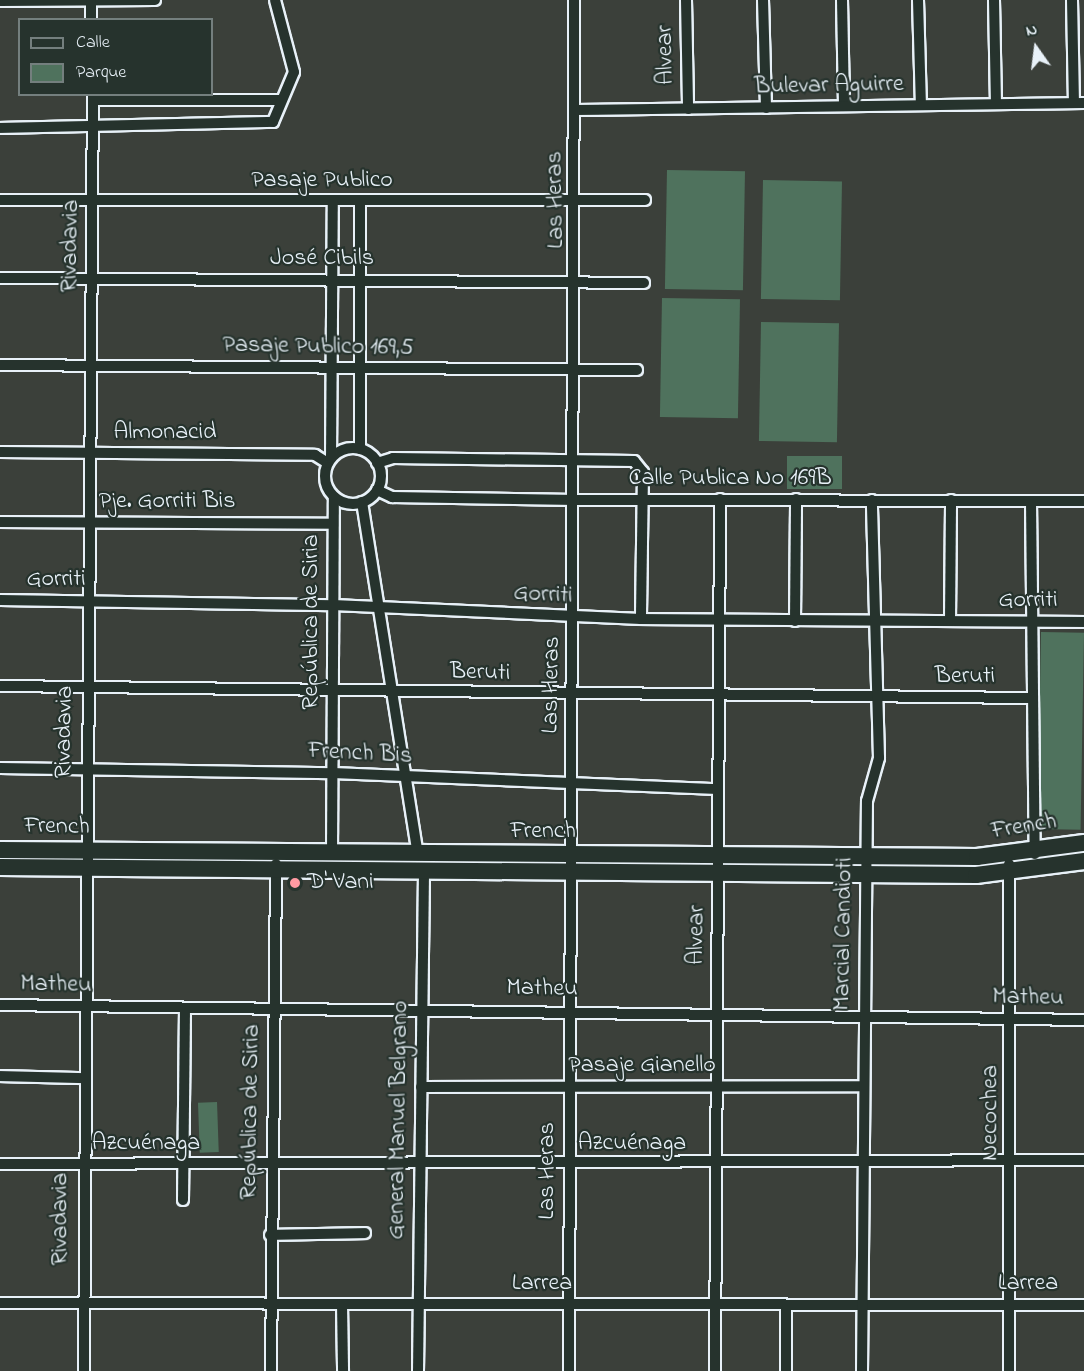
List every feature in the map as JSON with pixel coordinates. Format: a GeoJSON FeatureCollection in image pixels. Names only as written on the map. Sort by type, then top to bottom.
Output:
{"type":"FeatureCollection","features":[{"type":"Feature","properties":{"kind":"main road","name":"French"},"geometry":{"type":"LineString","coordinates":[[0,867],[84,860],[868,866],[1009,863],[1037,858],[1084,843]]}},
{"type":"Feature","properties":{"kind":"main road","name":"French"},"geometry":{"type":"LineString","coordinates":[[0,850],[84,860]]}},
{"type":"Feature","properties":{"kind":"main road","name":"French"},"geometry":{"type":"LineString","coordinates":[[276,862],[332,855],[421,863]]}},
{"type":"Feature","properties":{"kind":"main road","name":"French"},"geometry":{"type":"LineString","coordinates":[[1037,858],[1084,861]]}},
{"type":"Feature","properties":{"kind":"street"},"geometry":{"type":"LineString","coordinates":[[0,1],[154,0]]}},
{"type":"Feature","properties":{"kind":"street"},"geometry":{"type":"LineString","coordinates":[[0,128],[273,122],[280,100],[294,72],[275,0]]}},
{"type":"Feature","properties":{"kind":"street","name":"Las Heras"},"geometry":{"type":"LineString","coordinates":[[569,1371],[570,864],[577,370],[574,0]]}},
{"type":"Feature","properties":{"kind":"street","name":"Alvear"},"geometry":{"type":"LineString","coordinates":[[686,0],[688,109]]}},
{"type":"Feature","properties":{"kind":"street"},"geometry":{"type":"LineString","coordinates":[[763,0],[766,108]]}},
{"type":"Feature","properties":{"kind":"street"},"geometry":{"type":"LineString","coordinates":[[842,0],[844,106]]}},
{"type":"Feature","properties":{"kind":"street"},"geometry":{"type":"LineString","coordinates":[[918,0],[921,105]]}},
{"type":"Feature","properties":{"kind":"street"},"geometry":{"type":"LineString","coordinates":[[994,0],[996,104]]}},
{"type":"Feature","properties":{"kind":"street"},"geometry":{"type":"LineString","coordinates":[[1072,0],[1079,103]]}},
{"type":"Feature","properties":{"kind":"street"},"geometry":{"type":"LineString","coordinates":[[91,2],[91,18]]}},
{"type":"Feature","properties":{"kind":"street"},"geometry":{"type":"LineString","coordinates":[[93,97],[280,100]]}},
{"type":"Feature","properties":{"kind":"street","name":"Rivadavia"},"geometry":{"type":"LineString","coordinates":[[84,1371],[82,1165],[84,860],[90,523],[93,97]]}},
{"type":"Feature","properties":{"kind":"street","name":"Bulevar Aguirre"},"geometry":{"type":"LineString","coordinates":[[575,110],[1079,103]]}},
{"type":"Feature","properties":{"kind":"street","name":"Pasaje Publico"},"geometry":{"type":"LineString","coordinates":[[0,200],[645,201]]}},
{"type":"Feature","properties":{"kind":"street"},"geometry":{"type":"LineString","coordinates":[[333,202],[330,461],[325,481],[334,497],[362,502],[377,490],[377,463]]}},
{"type":"Feature","properties":{"kind":"street"},"geometry":{"type":"LineString","coordinates":[[360,202],[358,369],[360,449]]}},
{"type":"Feature","properties":{"kind":"street","name":"José Cibils"},"geometry":{"type":"LineString","coordinates":[[0,278],[644,283]]}},
{"type":"Feature","properties":{"kind":"street","name":"Pasaje Publico 169,5"},"geometry":{"type":"LineString","coordinates":[[0,365],[637,370]]}},
{"type":"Feature","properties":{"kind":"street"},"geometry":{"type":"LineString","coordinates":[[330,461],[344,450],[360,449],[377,463]]}},
{"type":"Feature","properties":{"kind":"street","name":"Almonacid"},"geometry":{"type":"LineString","coordinates":[[0,452],[315,455],[330,461]]}},
{"type":"Feature","properties":{"kind":"street"},"geometry":{"type":"LineString","coordinates":[[377,463],[393,458],[634,460],[643,472],[640,619]]}},
{"type":"Feature","properties":{"kind":"street","name":"Calle Publica No 169B"},"geometry":{"type":"LineString","coordinates":[[377,490],[392,497],[576,500],[1084,501]]}},
{"type":"Feature","properties":{"kind":"street","name":"República de Siria"},"geometry":{"type":"LineString","coordinates":[[332,855],[334,497]]}},
{"type":"Feature","properties":{"kind":"street","name":"Alvear"},"geometry":{"type":"LineString","coordinates":[[715,1371],[720,499]]}},
{"type":"Feature","properties":{"kind":"street"},"geometry":{"type":"LineString","coordinates":[[795,621],[796,499]]}},
{"type":"Feature","properties":{"kind":"street","name":"Marcial Candioti"},"geometry":{"type":"LineString","coordinates":[[862,1371],[867,793],[879,758],[874,698],[872,500]]}},
{"type":"Feature","properties":{"kind":"street"},"geometry":{"type":"LineString","coordinates":[[950,621],[951,500]]}},
{"type":"Feature","properties":{"kind":"street"},"geometry":{"type":"LineString","coordinates":[[1031,501],[1031,698],[1037,858]]}},
{"type":"Feature","properties":{"kind":"street"},"geometry":{"type":"LineString","coordinates":[[362,502],[391,691],[421,863]]}},
{"type":"Feature","properties":{"kind":"street","name":"Pje. Gorriti Bis"},"geometry":{"type":"LineString","coordinates":[[0,522],[333,524]]}},
{"type":"Feature","properties":{"kind":"street","name":"Gorriti"},"geometry":{"type":"LineString","coordinates":[[0,600],[333,605],[574,618],[1084,622]]}},
{"type":"Feature","properties":{"kind":"street","name":"Beruti"},"geometry":{"type":"LineString","coordinates":[[0,686],[391,691],[574,697],[1031,698]]}},
{"type":"Feature","properties":{"kind":"street","name":"French Bis"},"geometry":{"type":"LineString","coordinates":[[0,768],[333,773],[572,785],[718,789]]}},
{"type":"Feature","properties":{"kind":"street","name":"República de Siria"},"geometry":{"type":"LineString","coordinates":[[271,1371],[270,1164],[276,862]]}},
{"type":"Feature","properties":{"kind":"street","name":"General Manuel Belgrano"},"geometry":{"type":"LineString","coordinates":[[418,1371],[422,1008],[421,863]]}},
{"type":"Feature","properties":{"kind":"street","name":"Necochea"},"geometry":{"type":"LineString","coordinates":[[1009,863],[1012,1019],[1010,1371]]}},
{"type":"Feature","properties":{"kind":"street","name":"Matheu"},"geometry":{"type":"LineString","coordinates":[[0,1005],[571,1010],[1084,1020]]}},
{"type":"Feature","properties":{"kind":"street"},"geometry":{"type":"LineString","coordinates":[[183,1200],[185,1008]]}},
{"type":"Feature","properties":{"kind":"street"},"geometry":{"type":"LineString","coordinates":[[0,1077],[83,1078]]}},
{"type":"Feature","properties":{"kind":"street","name":"Pasaje Gianello"},"geometry":{"type":"LineString","coordinates":[[421,1087],[863,1086]]}},
{"type":"Feature","properties":{"kind":"street","name":"Azcuénaga"},"geometry":{"type":"LineString","coordinates":[[0,1164],[717,1165],[863,1164],[1012,1158],[1084,1160]]}},
{"type":"Feature","properties":{"kind":"street"},"geometry":{"type":"LineString","coordinates":[[270,1235],[365,1233]]}},
{"type":"Feature","properties":{"kind":"street","name":"Larrea"},"geometry":{"type":"LineString","coordinates":[[0,1303],[1084,1305]]}},
{"type":"Feature","properties":{"kind":"street"},"geometry":{"type":"LineString","coordinates":[[342,1304],[343,1371]]}},
{"type":"Feature","properties":{"kind":"street"},"geometry":{"type":"LineString","coordinates":[[786,1306],[786,1371]]}},
{"type":"Feature","properties":{"kind":"green space"},"geometry":{"type":"Polygon","coordinates":[[[667,170],[745,171],[743,290],[665,289],[667,170]]]}},
{"type":"Feature","properties":{"kind":"green space"},"geometry":{"type":"Polygon","coordinates":[[[763,180],[842,181],[840,300],[761,299],[763,180]]]}},
{"type":"Feature","properties":{"kind":"green space"},"geometry":{"type":"Polygon","coordinates":[[[662,298],[740,299],[738,418],[660,417],[662,298]]]}},
{"type":"Feature","properties":{"kind":"green space"},"geometry":{"type":"Polygon","coordinates":[[[761,322],[839,323],[837,442],[759,441],[761,322]]]}},
{"type":"Feature","properties":{"kind":"green space"},"geometry":{"type":"Polygon","coordinates":[[[787,456],[842,456],[842,489],[787,489],[787,456]]]}},
{"type":"Feature","properties":{"kind":"green space"},"geometry":{"type":"Polygon","coordinates":[[[1041,632],[1084,633],[1081,830],[1038,829],[1041,632]]]}},
{"type":"Feature","properties":{"kind":"green space"},"geometry":{"type":"Polygon","coordinates":[[[217,1102],[219,1152],[200,1153],[198,1103],[217,1102]]]}},
{"type":"Feature","properties":{"kind":"place","name":"D' Vani"},"geometry":{"type":"Point","coordinates":[295,883]}}]}
